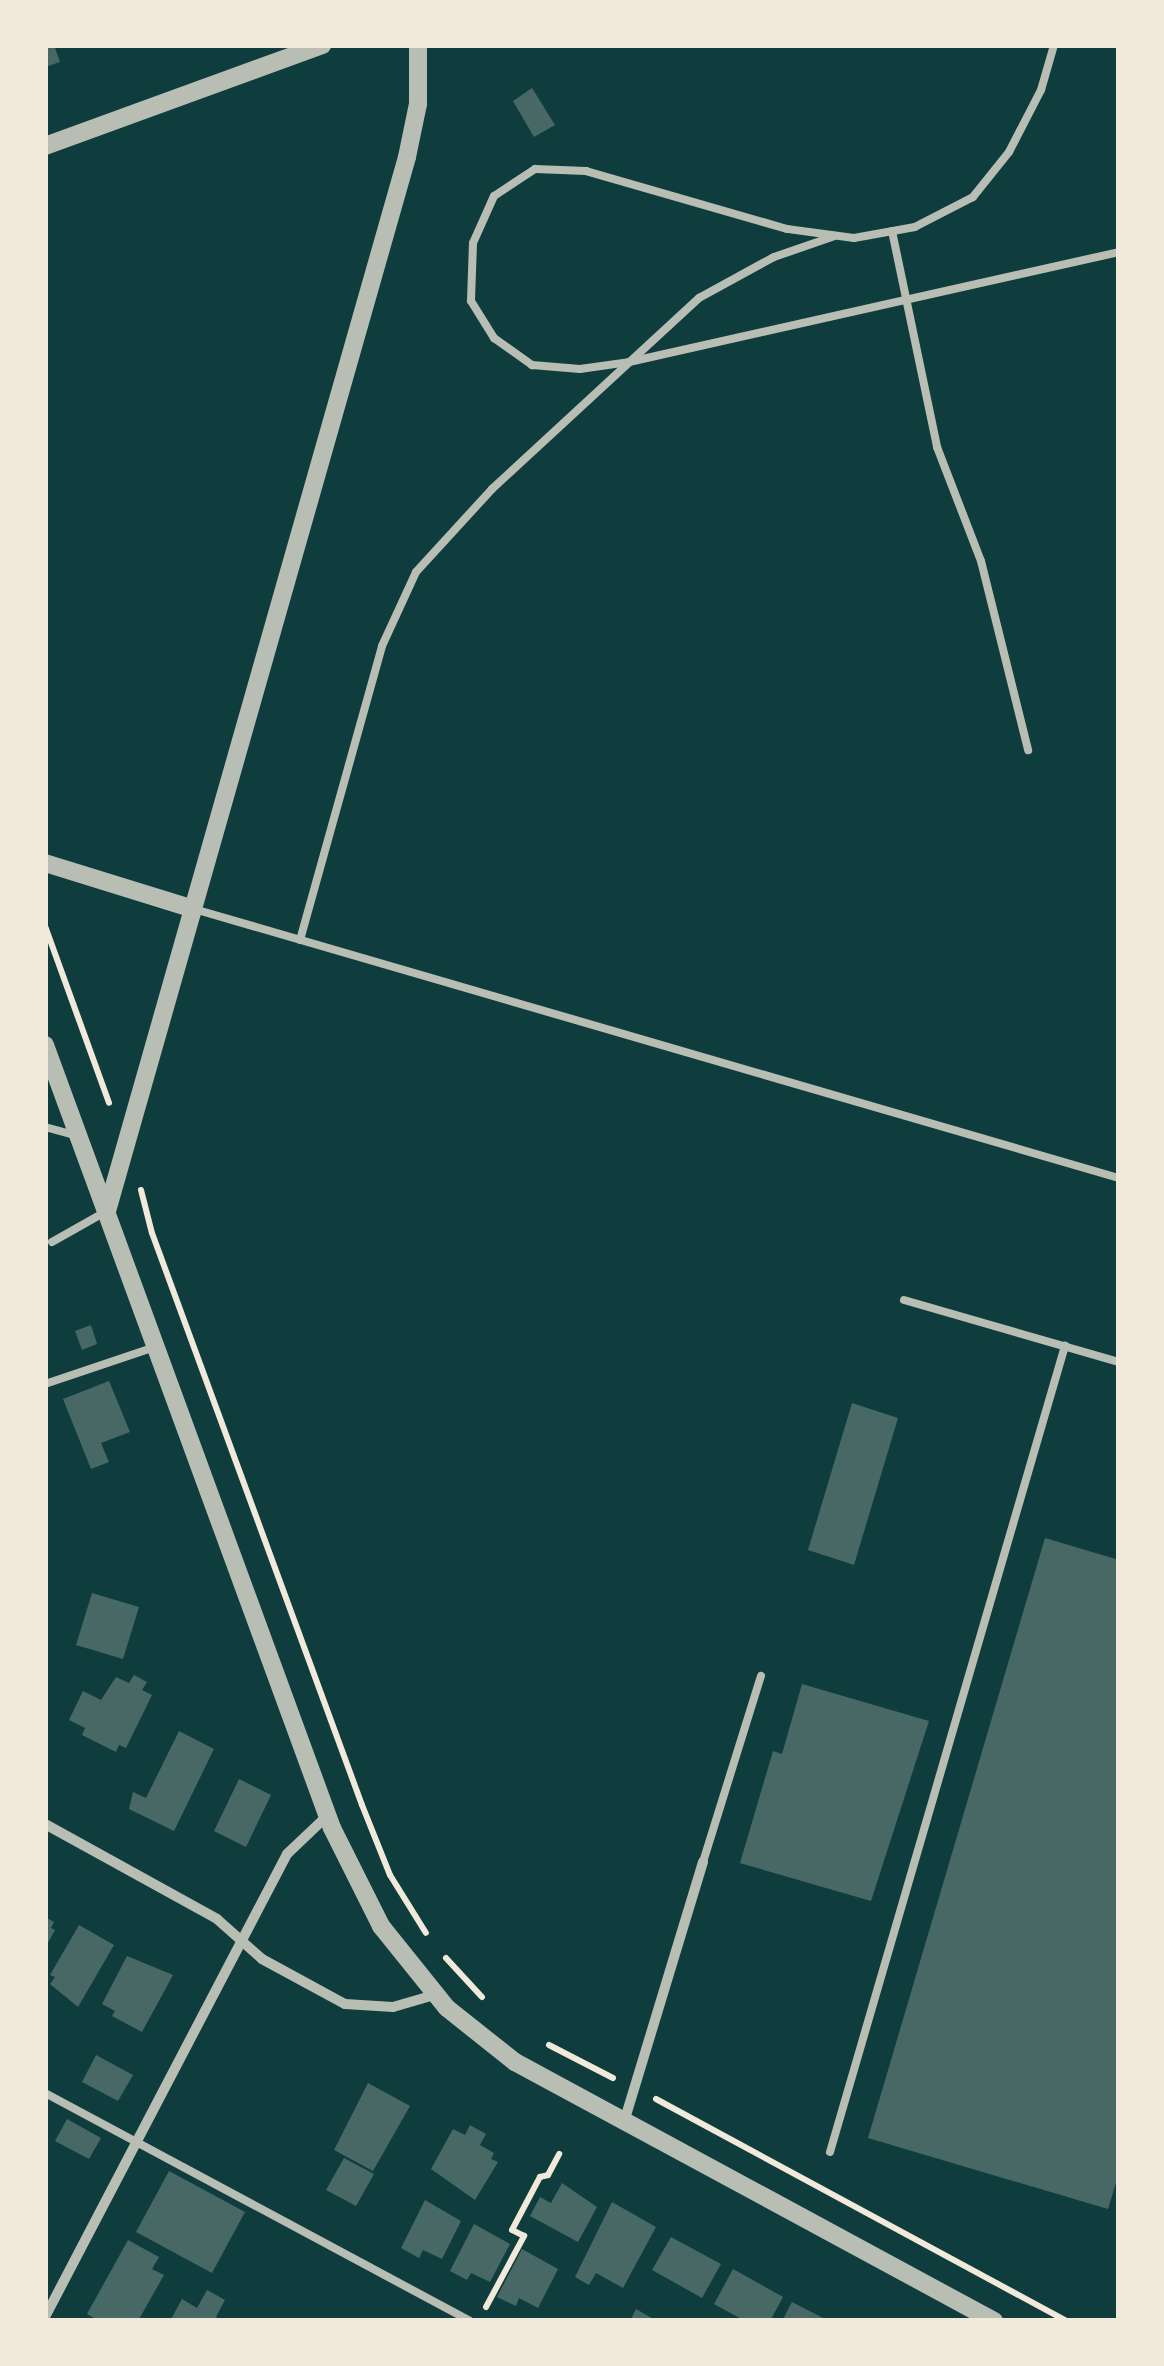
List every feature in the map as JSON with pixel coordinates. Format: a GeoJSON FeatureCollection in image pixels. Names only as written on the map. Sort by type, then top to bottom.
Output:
{"type":"FeatureCollection","features":[{"type":"Feature","properties":{"kind":"street"},"geometry":{"type":"LineString","coordinates":[[45,146],[322,45]]}},
{"type":"Feature","properties":{"kind":"street"},"geometry":{"type":"LineString","coordinates":[[107,1211],[407,157],[418,104],[418,45]]}},
{"type":"Feature","properties":{"kind":"street"},"geometry":{"type":"LineString","coordinates":[[45,863],[194,909]]}},
{"type":"Feature","properties":{"kind":"street"},"geometry":{"type":"LineString","coordinates":[[45,1045],[328,1816],[381,1926],[434,1995],[478,2036],[515,2062],[994,2321]]}},
{"type":"Feature","properties":{"kind":"street"},"geometry":{"type":"LineString","coordinates":[[45,2317],[287,1854],[328,1816]]}},
{"type":"Feature","properties":{"kind":"street"},"geometry":{"type":"LineString","coordinates":[[45,1824],[217,1919],[262,1959],[345,2004],[393,2008],[434,1995]]}},
{"type":"Feature","properties":{"kind":"street"},"geometry":{"type":"LineString","coordinates":[[624,2122],[704,1862]]}},
{"type":"Feature","properties":{"kind":"lane"},"geometry":{"type":"LineString","coordinates":[[1054,45],[1041,90],[1008,152],[973,197],[915,228],[854,238],[786,228],[586,171],[534,168],[494,196],[473,242],[472,301],[494,338],[532,365],[580,369],[630,362],[1119,252]]}},
{"type":"Feature","properties":{"kind":"lane"},"geometry":{"type":"LineString","coordinates":[[892,231],[909,297],[937,446],[981,561],[1028,750]]}},
{"type":"Feature","properties":{"kind":"lane"},"geometry":{"type":"LineString","coordinates":[[300,940],[382,646],[416,572],[492,490],[699,298],[774,258],[837,236]]}},
{"type":"Feature","properties":{"kind":"lane"},"geometry":{"type":"LineString","coordinates":[[194,909],[1119,1178]]}},
{"type":"Feature","properties":{"kind":"lane"},"geometry":{"type":"LineString","coordinates":[[45,1126],[80,1137]]}},
{"type":"Feature","properties":{"kind":"lane"},"geometry":{"type":"LineString","coordinates":[[52,1242],[107,1211]]}},
{"type":"Feature","properties":{"kind":"lane"},"geometry":{"type":"LineString","coordinates":[[904,1300],[1119,1362]]}},
{"type":"Feature","properties":{"kind":"lane"},"geometry":{"type":"LineString","coordinates":[[830,2152],[1064,1346]]}},
{"type":"Feature","properties":{"kind":"lane"},"geometry":{"type":"LineString","coordinates":[[45,1384],[155,1347]]}},
{"type":"Feature","properties":{"kind":"lane"},"geometry":{"type":"LineString","coordinates":[[704,1862],[762,1676]]}},
{"type":"Feature","properties":{"kind":"lane"},"geometry":{"type":"LineString","coordinates":[[45,2094],[470,2321]]}},
{"type":"Feature","properties":{"kind":"path"},"geometry":{"type":"LineString","coordinates":[[45,926],[97,1070]]}},
{"type":"Feature","properties":{"kind":"path"},"geometry":{"type":"LineString","coordinates":[[146,1207],[152,1234],[362,1805],[390,1875],[430,1941]]}},
{"type":"Feature","properties":{"kind":"path"},"geometry":{"type":"LineString","coordinates":[[443,1955],[494,2007]]}},
{"type":"Feature","properties":{"kind":"path"},"geometry":{"type":"LineString","coordinates":[[534,2038],[588,2065]]}},
{"type":"Feature","properties":{"kind":"path"},"geometry":{"type":"LineString","coordinates":[[653,2098],[1066,2321]]}},
{"type":"Feature","properties":{"kind":"path"},"geometry":{"type":"LineString","coordinates":[[479,2321],[524,2236],[512,2230],[540,2177],[548,2175],[559,2154]]}},
{"type":"Feature","properties":{"kind":"building"},"geometry":{"type":"Polygon","coordinates":[[[45,45],[54,45],[60,62],[45,67],[45,45]]]}},
{"type":"Feature","properties":{"kind":"building"},"geometry":{"type":"Polygon","coordinates":[[[532,88],[555,125],[534,137],[513,101],[532,88]]]}},
{"type":"Feature","properties":{"kind":"building"},"geometry":{"type":"Polygon","coordinates":[[[91,1325],[97,1344],[82,1350],[75,1331],[91,1325]]]}},
{"type":"Feature","properties":{"kind":"building"},"geometry":{"type":"Polygon","coordinates":[[[109,1381],[130,1432],[101,1443],[109,1462],[91,1469],[63,1399],[109,1381]]]}},
{"type":"Feature","properties":{"kind":"building"},"geometry":{"type":"Polygon","coordinates":[[[852,1403],[898,1418],[854,1565],[808,1550],[852,1403]]]}},
{"type":"Feature","properties":{"kind":"building"},"geometry":{"type":"Polygon","coordinates":[[[1045,1538],[1119,1560],[1119,2173],[1108,2209],[868,2138],[1045,1538]]]}},
{"type":"Feature","properties":{"kind":"building"},"geometry":{"type":"Polygon","coordinates":[[[92,1593],[139,1607],[123,1659],[76,1645],[92,1593]]]}},
{"type":"Feature","properties":{"kind":"building"},"geometry":{"type":"Polygon","coordinates":[[[134,1675],[147,1682],[142,1690],[152,1695],[126,1748],[119,1745],[116,1752],[82,1735],[85,1728],[69,1720],[83,1691],[101,1700],[116,1677],[129,1683],[134,1675]]]}},
{"type":"Feature","properties":{"kind":"building"},"geometry":{"type":"Polygon","coordinates":[[[802,1684],[929,1721],[871,1901],[740,1863],[773,1751],[782,1754],[802,1684]]]}},
{"type":"Feature","properties":{"kind":"building"},"geometry":{"type":"Polygon","coordinates":[[[179,1731],[214,1749],[174,1831],[129,1809],[133,1792],[146,1798],[179,1731]]]}},
{"type":"Feature","properties":{"kind":"building"},"geometry":{"type":"Polygon","coordinates":[[[239,1779],[271,1795],[246,1847],[214,1831],[239,1779]]]}},
{"type":"Feature","properties":{"kind":"building"},"geometry":{"type":"Polygon","coordinates":[[[45,1917],[54,1922],[51,1928],[55,1930],[45,1948],[45,1917]]]}},
{"type":"Feature","properties":{"kind":"building"},"geometry":{"type":"Polygon","coordinates":[[[79,1925],[114,1945],[78,2007],[50,1984],[55,1977],[50,1975],[79,1925]]]}},
{"type":"Feature","properties":{"kind":"building"},"geometry":{"type":"Polygon","coordinates":[[[127,1956],[173,1975],[142,2032],[112,2016],[115,2011],[102,2004],[127,1956]]]}},
{"type":"Feature","properties":{"kind":"building"},"geometry":{"type":"Polygon","coordinates":[[[96,2055],[133,2075],[118,2101],[82,2082],[96,2055]]]}},
{"type":"Feature","properties":{"kind":"building"},"geometry":{"type":"Polygon","coordinates":[[[368,2083],[410,2106],[373,2171],[334,2150],[368,2083]]]}},
{"type":"Feature","properties":{"kind":"building"},"geometry":{"type":"Polygon","coordinates":[[[67,2119],[101,2138],[89,2159],[55,2141],[67,2119]]]}},
{"type":"Feature","properties":{"kind":"building"},"geometry":{"type":"Polygon","coordinates":[[[470,2125],[486,2134],[480,2145],[494,2153],[491,2159],[498,2162],[475,2200],[431,2169],[453,2129],[465,2135],[470,2125]]]}},
{"type":"Feature","properties":{"kind":"building"},"geometry":{"type":"Polygon","coordinates":[[[344,2158],[374,2174],[356,2206],[326,2190],[344,2158]]]}},
{"type":"Feature","properties":{"kind":"building"},"geometry":{"type":"Polygon","coordinates":[[[169,2171],[245,2212],[212,2273],[136,2232],[169,2171]]]}},
{"type":"Feature","properties":{"kind":"building"},"geometry":{"type":"Polygon","coordinates":[[[562,2183],[597,2207],[578,2242],[530,2216],[540,2197],[551,2203],[562,2183]]]}},
{"type":"Feature","properties":{"kind":"building"},"geometry":{"type":"Polygon","coordinates":[[[425,2200],[461,2221],[442,2259],[423,2250],[419,2258],[401,2248],[425,2200]]]}},
{"type":"Feature","properties":{"kind":"building"},"geometry":{"type":"Polygon","coordinates":[[[612,2202],[656,2227],[623,2288],[596,2273],[589,2285],[575,2277],[612,2202]]]}},
{"type":"Feature","properties":{"kind":"building"},"geometry":{"type":"Polygon","coordinates":[[[474,2224],[510,2244],[490,2282],[471,2273],[467,2280],[450,2271],[474,2224]]]}},
{"type":"Feature","properties":{"kind":"building"},"geometry":{"type":"Polygon","coordinates":[[[671,2237],[721,2264],[702,2298],[652,2270],[671,2237]]]}},
{"type":"Feature","properties":{"kind":"building"},"geometry":{"type":"Polygon","coordinates":[[[128,2240],[159,2257],[152,2269],[164,2275],[138,2321],[99,2321],[87,2314],[128,2240]]]}},
{"type":"Feature","properties":{"kind":"building"},"geometry":{"type":"Polygon","coordinates":[[[522,2249],[558,2269],[538,2308],[519,2298],[516,2306],[497,2297],[522,2249]]]}},
{"type":"Feature","properties":{"kind":"building"},"geometry":{"type":"Polygon","coordinates":[[[733,2269],[783,2297],[770,2321],[745,2321],[714,2304],[733,2269]]]}},
{"type":"Feature","properties":{"kind":"building"},"geometry":{"type":"Polygon","coordinates":[[[207,2290],[225,2300],[216,2317],[223,2321],[170,2321],[182,2299],[197,2308],[207,2290]]]}},
{"type":"Feature","properties":{"kind":"building"},"geometry":{"type":"Polygon","coordinates":[[[792,2302],[829,2321],[782,2321],[792,2302]]]}},
{"type":"Feature","properties":{"kind":"building"},"geometry":{"type":"Polygon","coordinates":[[[636,2309],[657,2321],[630,2321],[636,2309]]]}}]}
